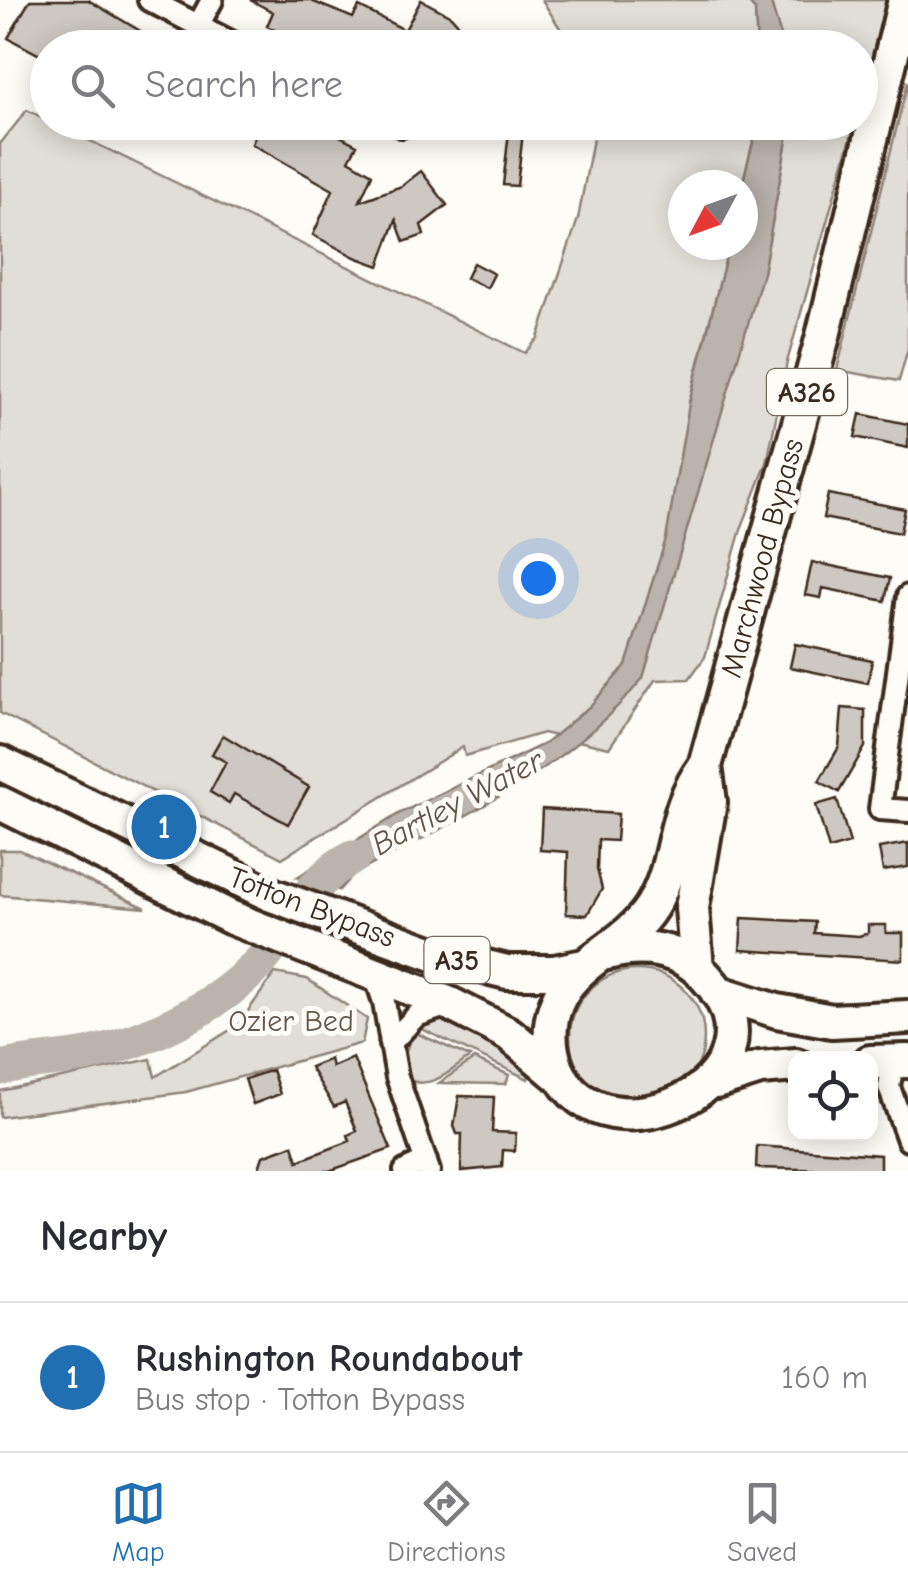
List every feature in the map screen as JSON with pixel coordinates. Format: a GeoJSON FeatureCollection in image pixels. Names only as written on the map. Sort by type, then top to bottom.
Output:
{"type":"FeatureCollection","features":[{"type":"Feature","properties":{"kind":"main road","name":"Marchwood Bypass"},"geometry":{"type":"LineString","coordinates":[[878,111],[905,0]]}},
{"type":"Feature","properties":{"kind":"main road","name":"Marchwood Bypass"},"geometry":{"type":"LineString","coordinates":[[596,959],[653,905],[686,792],[705,766],[823,336],[871,140]]}},
{"type":"Feature","properties":{"kind":"main road","name":"Totton Bypass"},"geometry":{"type":"LineString","coordinates":[[0,763],[134,832],[275,897],[433,954],[507,972],[554,972],[596,959]]}},
{"type":"Feature","properties":{"kind":"main road","name":"Marchwood Bypass"},"geometry":{"type":"LineString","coordinates":[[705,766],[710,802],[692,908],[707,980]]}},
{"type":"Feature","properties":{"kind":"main road","name":"Totton Bypass"},"geometry":{"type":"LineString","coordinates":[[0,804],[242,922],[450,1004],[508,1034],[560,1078]]}},
{"type":"Feature","properties":{"kind":"main road"},"geometry":{"type":"LineString","coordinates":[[707,980],[728,1037],[716,1082],[699,1103],[676,1117],[650,1125],[624,1124],[598,1115],[576,1099],[560,1078],[552,1054],[552,1018],[567,984],[596,959],[654,948],[707,980],[777,1012],[832,1022],[908,1017]]}},
{"type":"Feature","properties":{"kind":"main road"},"geometry":{"type":"LineString","coordinates":[[716,1082],[760,1068],[788,1066]]}},
{"type":"Feature","properties":{"kind":"street"},"geometry":{"type":"LineString","coordinates":[[149,0],[206,30]]}},
{"type":"Feature","properties":{"kind":"street"},"geometry":{"type":"LineString","coordinates":[[198,26],[212,0]]}},
{"type":"Feature","properties":{"kind":"street"},"geometry":{"type":"LineString","coordinates":[[908,596],[880,808],[908,810]]}},
{"type":"Feature","properties":{"kind":"street"},"geometry":{"type":"LineString","coordinates":[[374,972],[384,1002],[390,1044],[428,1166],[404,1171]]}},
{"type":"Feature","properties":{"kind":"street"},"geometry":{"type":"LineString","coordinates":[[390,1044],[416,1016],[450,1004]]}},
{"type":"Feature","properties":{"kind":"street"},"geometry":{"type":"LineString","coordinates":[[890,1061],[890,1087],[908,1140]]}},
{"type":"Feature","properties":{"kind":"green space"},"geometry":{"type":"Polygon","coordinates":[[[542,0],[747,0],[755,10],[756,30],[561,30],[542,0]]]}},
{"type":"Feature","properties":{"kind":"green space"},"geometry":{"type":"Polygon","coordinates":[[[770,0],[890,0],[878,43],[878,30],[779,30],[770,0]]]}},
{"type":"Feature","properties":{"kind":"green space"},"geometry":{"type":"Polygon","coordinates":[[[908,81],[908,348],[899,381],[837,370],[908,81]]]}},
{"type":"Feature","properties":{"kind":"green space"},"geometry":{"type":"Polygon","coordinates":[[[27,110],[30,140],[88,140],[525,353],[538,338],[578,219],[593,140],[754,140],[746,170],[668,170],[668,260],[725,260],[689,402],[763,273],[787,140],[850,140],[787,362],[767,463],[741,529],[705,657],[689,679],[655,680],[609,748],[543,733],[465,756],[463,747],[282,858],[0,713],[0,144],[27,110]]]}},
{"type":"Feature","properties":{"kind":"green space"},"geometry":{"type":"Polygon","coordinates":[[[0,850],[20,850],[146,908],[0,895],[0,850]]]}},
{"type":"Feature","properties":{"kind":"green space"},"geometry":{"type":"Polygon","coordinates":[[[637,970],[663,975],[684,990],[699,1011],[704,1037],[699,1063],[684,1084],[663,1099],[637,1104],[611,1099],[590,1084],[575,1063],[570,1037],[575,1011],[590,990],[611,975],[637,970]]]}},
{"type":"Feature","properties":{"kind":"green space","name":"Ozier Bed"},"geometry":{"type":"Polygon","coordinates":[[[275,973],[307,979],[367,1019],[362,1043],[186,1092],[0,1117],[0,1091],[151,1059],[155,1077],[238,1025],[275,973]]]}},
{"type":"Feature","properties":{"kind":"green space"},"geometry":{"type":"Polygon","coordinates":[[[435,1015],[482,1033],[530,1072],[528,1079],[415,1026],[435,1015]]]}},
{"type":"Feature","properties":{"kind":"green space"},"geometry":{"type":"Polygon","coordinates":[[[414,1032],[470,1057],[432,1081],[405,1079],[401,1062],[414,1032]]]}},
{"type":"Feature","properties":{"kind":"green space"},"geometry":{"type":"Polygon","coordinates":[[[474,1059],[509,1075],[506,1084],[439,1083],[474,1059]]]}},
{"type":"Feature","properties":{"kind":"water"},"geometry":{"type":"Polygon","coordinates":[[[747,0],[770,0],[779,30],[756,30],[755,10],[747,0]]]}},
{"type":"Feature","properties":{"kind":"water"},"geometry":{"type":"Polygon","coordinates":[[[754,140],[787,140],[763,273],[643,678],[613,711],[546,766],[472,812],[354,874],[339,890],[297,877],[400,813],[546,743],[590,706],[626,665],[666,539],[689,404],[725,260],[758,260],[758,170],[746,170],[754,140]]]}},
{"type":"Feature","properties":{"kind":"building"},"geometry":{"type":"Polygon","coordinates":[[[30,0],[88,0],[139,30],[30,30],[30,50],[8,38],[30,0]]]}},
{"type":"Feature","properties":{"kind":"building"},"geometry":{"type":"Polygon","coordinates":[[[250,0],[309,0],[353,18],[359,7],[405,30],[275,30],[267,26],[273,12],[250,0]]]}},
{"type":"Feature","properties":{"kind":"building"},"geometry":{"type":"Polygon","coordinates":[[[421,0],[451,16],[463,30],[405,30],[421,0]]]}},
{"type":"Feature","properties":{"kind":"building"},"geometry":{"type":"Polygon","coordinates":[[[254,140],[347,140],[357,145],[349,160],[372,174],[360,201],[402,186],[421,171],[447,205],[421,225],[424,235],[404,242],[396,220],[379,266],[313,235],[333,190],[252,144],[254,140]]]}},
{"type":"Feature","properties":{"kind":"building"},"geometry":{"type":"Polygon","coordinates":[[[508,140],[522,140],[517,186],[503,185],[508,140]]]}},
{"type":"Feature","properties":{"kind":"building"},"geometry":{"type":"Polygon","coordinates":[[[473,263],[494,274],[487,288],[466,278],[473,263]]]}},
{"type":"Feature","properties":{"kind":"building"},"geometry":{"type":"Polygon","coordinates":[[[860,414],[908,424],[908,448],[855,437],[860,414]]]}},
{"type":"Feature","properties":{"kind":"building"},"geometry":{"type":"Polygon","coordinates":[[[828,494],[905,509],[900,533],[823,518],[828,494]]]}},
{"type":"Feature","properties":{"kind":"building"},"geometry":{"type":"Polygon","coordinates":[[[812,562],[890,578],[885,601],[823,588],[821,598],[805,595],[812,562]]]}},
{"type":"Feature","properties":{"kind":"building"},"geometry":{"type":"Polygon","coordinates":[[[795,644],[872,660],[868,683],[790,667],[795,644]]]}},
{"type":"Feature","properties":{"kind":"building"},"geometry":{"type":"Polygon","coordinates":[[[842,708],[865,710],[865,747],[839,792],[819,781],[839,747],[842,708]]]}},
{"type":"Feature","properties":{"kind":"building"},"geometry":{"type":"Polygon","coordinates":[[[223,735],[309,787],[288,824],[234,794],[229,803],[210,792],[226,762],[212,754],[223,735]]]}},
{"type":"Feature","properties":{"kind":"building"},"geometry":{"type":"Polygon","coordinates":[[[837,799],[850,843],[829,849],[816,805],[837,799]]]}},
{"type":"Feature","properties":{"kind":"building"},"geometry":{"type":"Polygon","coordinates":[[[542,809],[618,814],[616,841],[598,840],[597,869],[602,889],[587,915],[566,914],[568,852],[540,850],[542,809]]]}},
{"type":"Feature","properties":{"kind":"building"},"geometry":{"type":"Polygon","coordinates":[[[908,843],[908,867],[883,871],[879,848],[908,843]]]}},
{"type":"Feature","properties":{"kind":"building"},"geometry":{"type":"Polygon","coordinates":[[[742,918],[815,922],[814,933],[859,936],[868,933],[868,925],[886,925],[886,933],[903,933],[903,960],[740,950],[742,918]]]}},
{"type":"Feature","properties":{"kind":"building"},"geometry":{"type":"Polygon","coordinates":[[[353,1058],[391,1149],[329,1171],[258,1171],[263,1156],[293,1145],[298,1161],[350,1141],[348,1135],[357,1131],[345,1102],[334,1107],[310,1067],[330,1059],[332,1067],[353,1058]]]}},
{"type":"Feature","properties":{"kind":"building"},"geometry":{"type":"Polygon","coordinates":[[[272,1070],[280,1094],[253,1104],[245,1079],[272,1070]]]}},
{"type":"Feature","properties":{"kind":"building"},"geometry":{"type":"Polygon","coordinates":[[[459,1096],[494,1097],[492,1132],[516,1133],[515,1151],[503,1150],[502,1167],[461,1171],[462,1134],[457,1134],[454,1126],[459,1096]]]}},
{"type":"Feature","properties":{"kind":"building"},"geometry":{"type":"Polygon","coordinates":[[[757,1146],[880,1155],[880,1171],[756,1168],[757,1146]]]}},
{"type":"Feature","properties":{"kind":"waterway","name":"Bartley Water"},"geometry":{"type":"LineString","coordinates":[[0,1068],[113,1048],[202,1008],[258,964],[312,891],[353,857]]}},
{"type":"Feature","properties":{"kind":"place","name":"Rushington Roundabout"},"geometry":{"type":"Point","coordinates":[164,827]}}]}
